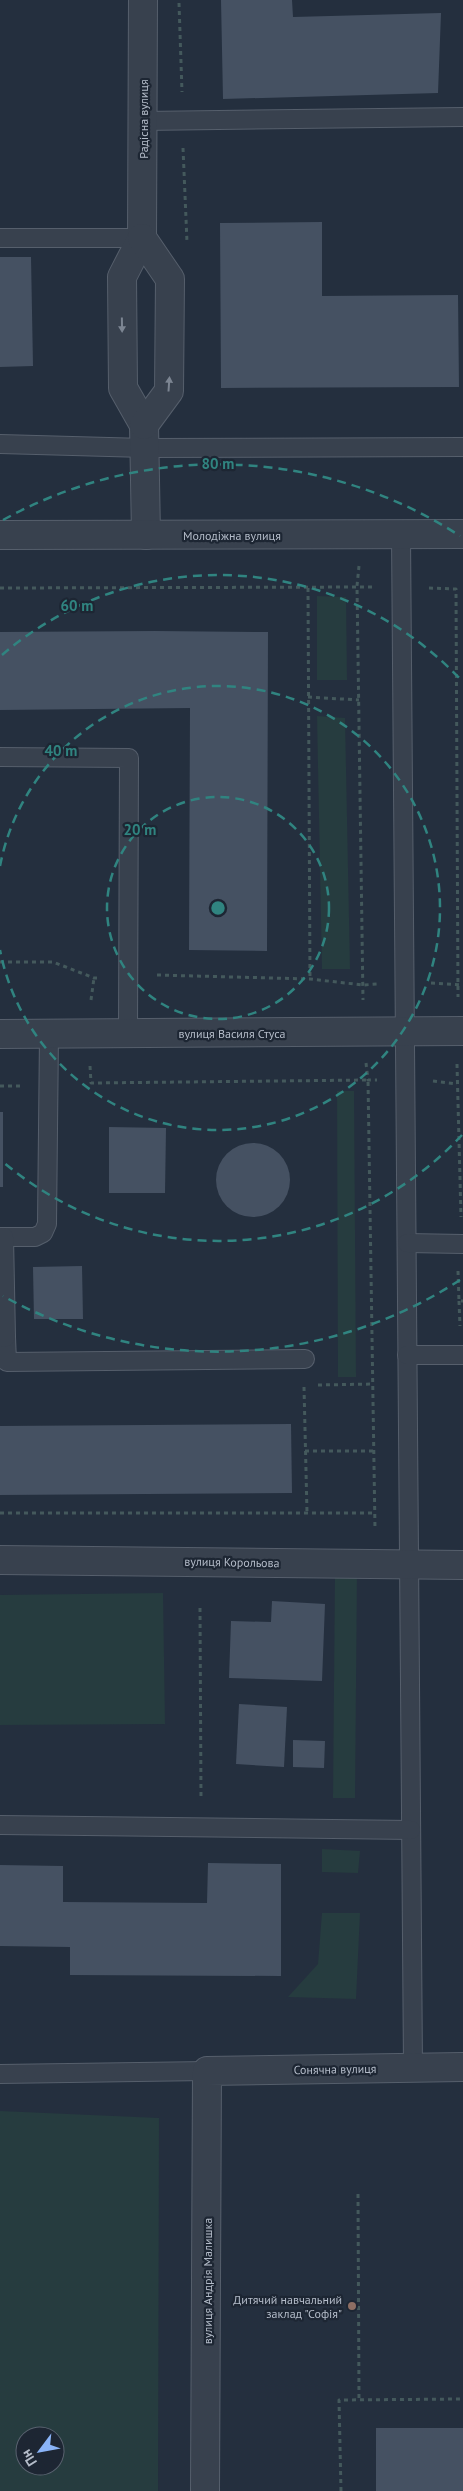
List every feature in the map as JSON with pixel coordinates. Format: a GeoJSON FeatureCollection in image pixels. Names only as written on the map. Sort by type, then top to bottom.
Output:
{"type":"FeatureCollection","features":[{"type":"Feature","properties":{"kind":"street","name":"Радісна вулиця"},"geometry":{"type":"LineString","coordinates":[[143,0],[142,238],[122,277],[123,388],[144,436],[146,535]]}},
{"type":"Feature","properties":{"kind":"street"},"geometry":{"type":"LineString","coordinates":[[142,238],[170,279],[169,391],[144,436]]}},
{"type":"Feature","properties":{"kind":"street","name":"Молодіжна вулиця"},"geometry":{"type":"LineString","coordinates":[[0,535],[463,534]]}},
{"type":"Feature","properties":{"kind":"street","name":"вулиця Василя Стуса"},"geometry":{"type":"LineString","coordinates":[[0,1034],[463,1031]]}},
{"type":"Feature","properties":{"kind":"street","name":"вулиця Корольова"},"geometry":{"type":"LineString","coordinates":[[0,1560],[463,1565]]}},
{"type":"Feature","properties":{"kind":"street","name":"Сонячна вулиця"},"geometry":{"type":"LineString","coordinates":[[207,2071],[463,2067]]}},
{"type":"Feature","properties":{"kind":"street","name":"вулиця Андрія Малишка"},"geometry":{"type":"LineString","coordinates":[[206,2491],[207,2071]]}},
{"type":"Feature","properties":{"kind":"lane"},"geometry":{"type":"LineString","coordinates":[[143,121],[463,117]]}},
{"type":"Feature","properties":{"kind":"lane"},"geometry":{"type":"LineString","coordinates":[[0,238],[142,238]]}},
{"type":"Feature","properties":{"kind":"lane"},"geometry":{"type":"LineString","coordinates":[[0,444],[144,436],[463,447]]}},
{"type":"Feature","properties":{"kind":"lane"},"geometry":{"type":"LineString","coordinates":[[401,535],[413,2067]]}},
{"type":"Feature","properties":{"kind":"lane"},"geometry":{"type":"LineString","coordinates":[[0,756],[129,758],[128,1033]]}},
{"type":"Feature","properties":{"kind":"lane"},"geometry":{"type":"LineString","coordinates":[[49,1034],[47,1224],[43,1233],[35,1237],[2,1237],[3,1338],[6,1362],[305,1360]]}},
{"type":"Feature","properties":{"kind":"lane"},"geometry":{"type":"LineString","coordinates":[[407,1243],[463,1244]]}},
{"type":"Feature","properties":{"kind":"lane"},"geometry":{"type":"LineString","coordinates":[[407,1355],[463,1355]]}},
{"type":"Feature","properties":{"kind":"lane"},"geometry":{"type":"LineString","coordinates":[[0,1826],[201,1826],[411,1830]]}},
{"type":"Feature","properties":{"kind":"lane"},"geometry":{"type":"LineString","coordinates":[[0,2074],[207,2071]]}},
{"type":"Feature","properties":{"kind":"path"},"geometry":{"type":"LineString","coordinates":[[179,0],[187,250]]}},
{"type":"Feature","properties":{"kind":"path"},"geometry":{"type":"LineString","coordinates":[[0,588],[308,588],[357,586],[363,985],[310,978],[176,974]]}},
{"type":"Feature","properties":{"kind":"path"},"geometry":{"type":"LineString","coordinates":[[308,588],[310,978]]}},
{"type":"Feature","properties":{"kind":"path"},"geometry":{"type":"LineString","coordinates":[[456,589],[458,985],[463,985]]}},
{"type":"Feature","properties":{"kind":"path"},"geometry":{"type":"LineString","coordinates":[[308,697],[359,700]]}},
{"type":"Feature","properties":{"kind":"path"},"geometry":{"type":"LineString","coordinates":[[0,962],[52,962],[94,978]]}},
{"type":"Feature","properties":{"kind":"path"},"geometry":{"type":"LineString","coordinates":[[91,1083],[368,1080],[375,1529]]}},
{"type":"Feature","properties":{"kind":"path"},"geometry":{"type":"LineString","coordinates":[[457,1084],[462,1211]]}},
{"type":"Feature","properties":{"kind":"path"},"geometry":{"type":"LineString","coordinates":[[0,1086],[31,1086]]}},
{"type":"Feature","properties":{"kind":"path"},"geometry":{"type":"LineString","coordinates":[[458,1271],[461,1301],[460,1330]]}},
{"type":"Feature","properties":{"kind":"path"},"geometry":{"type":"LineString","coordinates":[[304,1385],[307,1513]]}},
{"type":"Feature","properties":{"kind":"path"},"geometry":{"type":"LineString","coordinates":[[305,1451],[373,1451]]}},
{"type":"Feature","properties":{"kind":"path"},"geometry":{"type":"LineString","coordinates":[[0,1513],[375,1513]]}},
{"type":"Feature","properties":{"kind":"path"},"geometry":{"type":"LineString","coordinates":[[200,1608],[201,1826]]}},
{"type":"Feature","properties":{"kind":"path"},"geometry":{"type":"LineString","coordinates":[[358,2194],[359,2400]]}},
{"type":"Feature","properties":{"kind":"path"},"geometry":{"type":"LineString","coordinates":[[341,2491],[339,2400],[463,2400]]}},
{"type":"Feature","properties":{"kind":"green space"},"geometry":{"type":"Polygon","coordinates":[[[317,596],[346,597],[347,680],[317,680],[317,596]]]}},
{"type":"Feature","properties":{"kind":"green space"},"geometry":{"type":"Polygon","coordinates":[[[317,716],[345,718],[350,969],[322,969],[317,716]]]}},
{"type":"Feature","properties":{"kind":"green space"},"geometry":{"type":"Polygon","coordinates":[[[337,1091],[354,1091],[356,1377],[338,1377],[337,1091]]]}},
{"type":"Feature","properties":{"kind":"green space"},"geometry":{"type":"Polygon","coordinates":[[[335,1572],[357,1573],[355,1798],[333,1798],[335,1572]]]}},
{"type":"Feature","properties":{"kind":"green space"},"geometry":{"type":"Polygon","coordinates":[[[163,1593],[165,1724],[0,1725],[0,1595],[163,1593]]]}},
{"type":"Feature","properties":{"kind":"green space"},"geometry":{"type":"Polygon","coordinates":[[[322,1849],[360,1851],[358,1873],[322,1872],[322,1849]]]}},
{"type":"Feature","properties":{"kind":"green space"},"geometry":{"type":"Polygon","coordinates":[[[322,1913],[360,1913],[356,1999],[288,1997],[318,1964],[322,1913]]]}},
{"type":"Feature","properties":{"kind":"green space"},"geometry":{"type":"Polygon","coordinates":[[[0,2111],[159,2118],[158,2491],[0,2491],[0,2111]]]}},
{"type":"Feature","properties":{"kind":"building"},"geometry":{"type":"Polygon","coordinates":[[[221,0],[292,0],[293,17],[441,13],[438,93],[223,99],[221,0]]]}},
{"type":"Feature","properties":{"kind":"building"},"geometry":{"type":"Polygon","coordinates":[[[322,222],[322,296],[458,295],[459,387],[221,388],[220,223],[322,222]]]}},
{"type":"Feature","properties":{"kind":"building"},"geometry":{"type":"Polygon","coordinates":[[[0,257],[31,257],[33,366],[0,367],[0,257]]]}},
{"type":"Feature","properties":{"kind":"building"},"geometry":{"type":"Polygon","coordinates":[[[0,632],[268,632],[267,951],[189,950],[190,708],[0,710],[0,632]]]}},
{"type":"Feature","properties":{"kind":"building"},"geometry":{"type":"Polygon","coordinates":[[[0,1112],[3,1112],[3,1187],[0,1187],[0,1112]]]}},
{"type":"Feature","properties":{"kind":"building"},"geometry":{"type":"Polygon","coordinates":[[[109,1127],[166,1128],[165,1193],[109,1193],[109,1127]]]}},
{"type":"Feature","properties":{"kind":"building"},"geometry":{"type":"Polygon","coordinates":[[[246,1143],[260,1143],[274,1149],[284,1159],[290,1173],[290,1187],[284,1201],[274,1211],[260,1217],[246,1217],[232,1211],[222,1201],[216,1187],[216,1173],[222,1159],[232,1149],[246,1143]]]}},
{"type":"Feature","properties":{"kind":"building"},"geometry":{"type":"Polygon","coordinates":[[[82,1266],[83,1319],[34,1319],[33,1267],[82,1266]]]}},
{"type":"Feature","properties":{"kind":"building"},"geometry":{"type":"Polygon","coordinates":[[[291,1424],[292,1493],[0,1495],[0,1426],[291,1424]]]}},
{"type":"Feature","properties":{"kind":"building"},"geometry":{"type":"Polygon","coordinates":[[[272,1601],[325,1604],[322,1681],[229,1678],[231,1621],[271,1622],[272,1601]]]}},
{"type":"Feature","properties":{"kind":"building"},"geometry":{"type":"Polygon","coordinates":[[[239,1704],[287,1707],[284,1767],[236,1764],[239,1704]]]}},
{"type":"Feature","properties":{"kind":"building"},"geometry":{"type":"Polygon","coordinates":[[[293,1740],[325,1741],[324,1768],[293,1767],[293,1740]]]}},
{"type":"Feature","properties":{"kind":"building"},"geometry":{"type":"Polygon","coordinates":[[[208,1863],[281,1864],[281,1976],[70,1975],[70,1947],[0,1946],[0,1865],[63,1866],[63,1902],[207,1903],[208,1863]]]}},
{"type":"Feature","properties":{"kind":"building"},"geometry":{"type":"Polygon","coordinates":[[[376,2428],[463,2428],[463,2491],[376,2491],[376,2428]]]}},
{"type":"Feature","properties":{"kind":"place","name":"Дитячий навчальний заклад \"Софія\""},"geometry":{"type":"Point","coordinates":[352,2306]}}]}
